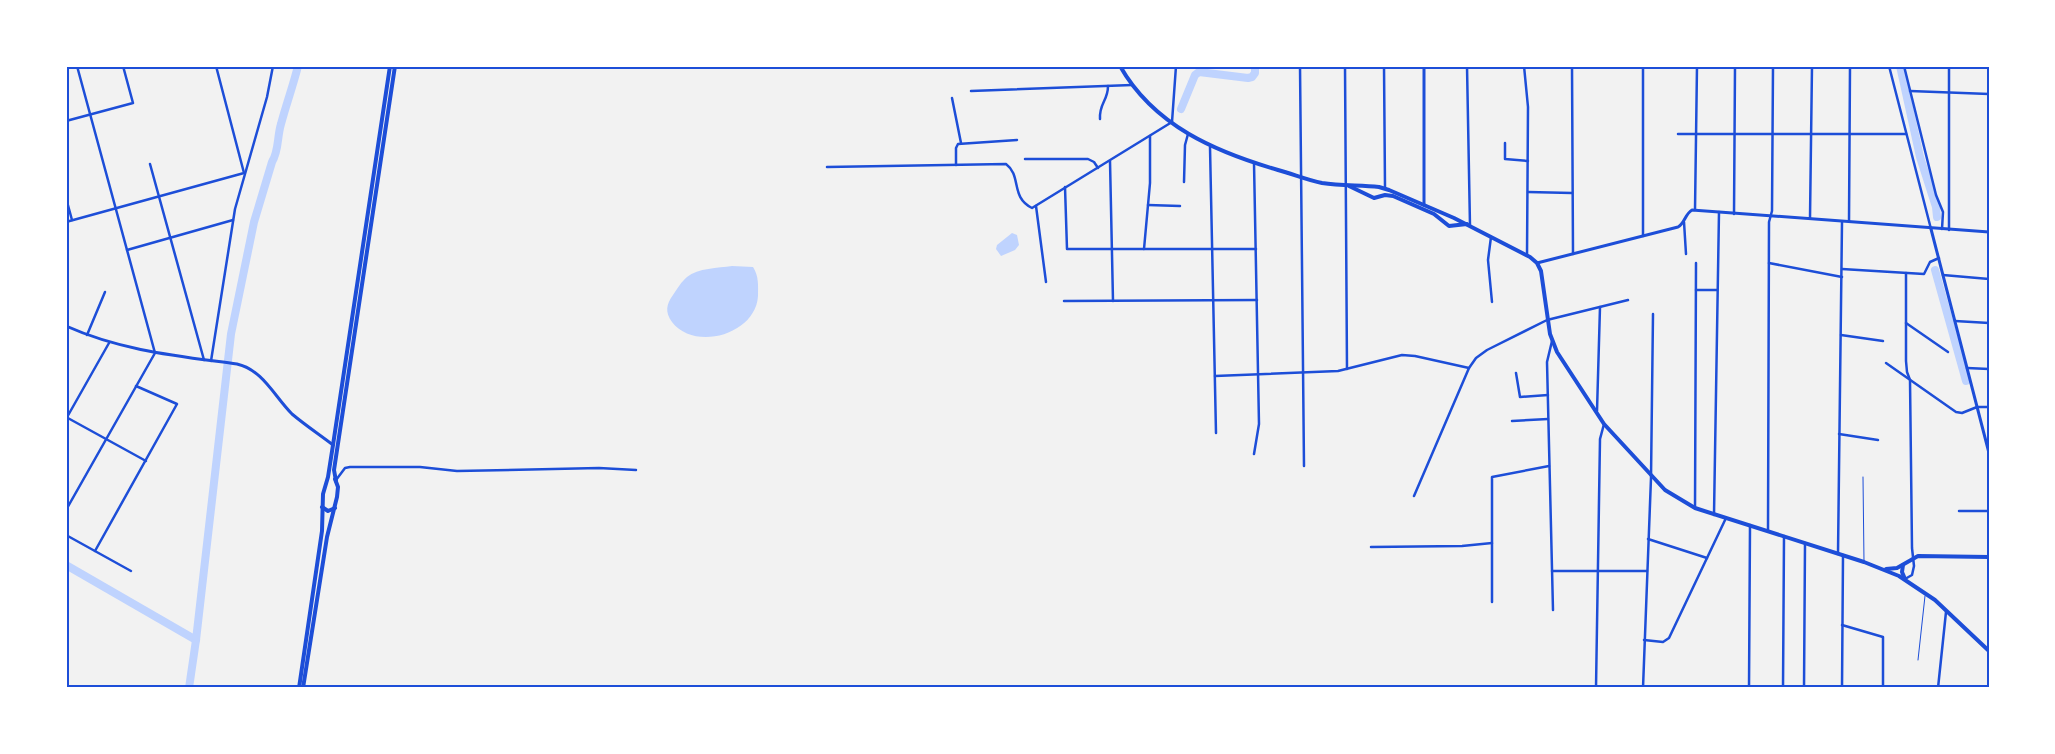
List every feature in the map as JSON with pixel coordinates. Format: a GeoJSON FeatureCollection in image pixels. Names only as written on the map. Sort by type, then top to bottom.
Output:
{"type":"FeatureCollection","features":[{"type":"Feature","properties":{"kind":"main road"},"geometry":{"type":"LineString","coordinates":[[299,688],[322,531],[323,494],[327,482],[333,445],[390,66]]}},
{"type":"Feature","properties":{"kind":"main road"},"geometry":{"type":"LineString","coordinates":[[303,688],[327,537],[338,492],[334,467],[395,66]]}},
{"type":"Feature","properties":{"kind":"main road"},"geometry":{"type":"LineString","coordinates":[[1120,66],[1132,85],[1150,104],[1188,134],[1210,147],[1254,163],[1323,183],[1385,188],[1454,218],[1527,255],[1537,263],[1542,276],[1547,320],[1552,341],[1597,415],[1651,478],[1671,495],[1695,508],[1864,562],[1905,579],[1925,592],[1989,651]]}},
{"type":"Feature","properties":{"kind":"main road"},"geometry":{"type":"LineString","coordinates":[[1345,185],[1371,198],[1393,196],[1434,214],[1451,227],[1468,225]]}},
{"type":"Feature","properties":{"kind":"main road"},"geometry":{"type":"LineString","coordinates":[[1371,198],[1370,192],[1373,186]]}},
{"type":"Feature","properties":{"kind":"main road"},"geometry":{"type":"LineString","coordinates":[[1451,227],[1454,223],[1454,218]]}},
{"type":"Feature","properties":{"kind":"main road"},"geometry":{"type":"LineString","coordinates":[[333,445],[335,449],[332,470],[336,481]]}},
{"type":"Feature","properties":{"kind":"main road"},"geometry":{"type":"LineString","coordinates":[[327,482],[331,479],[336,481]]}},
{"type":"Feature","properties":{"kind":"main road"},"geometry":{"type":"LineString","coordinates":[[322,507],[328,511],[335,508]]}},
{"type":"Feature","properties":{"kind":"main road"},"geometry":{"type":"LineString","coordinates":[[1884,569],[1893,569],[1914,558],[1989,556]]}},
{"type":"Feature","properties":{"kind":"main road"},"geometry":{"type":"LineString","coordinates":[[1904,563],[1902,572],[1905,579]]}},
{"type":"Feature","properties":{"kind":"street"},"geometry":{"type":"LineString","coordinates":[[66,510],[154,353],[77,66]]}},
{"type":"Feature","properties":{"kind":"street"},"geometry":{"type":"LineString","coordinates":[[66,121],[133,103],[123,66]]}},
{"type":"Feature","properties":{"kind":"street"},"geometry":{"type":"LineString","coordinates":[[216,66],[244,173]]}},
{"type":"Feature","properties":{"kind":"street"},"geometry":{"type":"LineString","coordinates":[[211,361],[233,220],[244,173],[269,91],[274,66]]}},
{"type":"Feature","properties":{"kind":"street"},"geometry":{"type":"LineString","coordinates":[[827,166],[1006,164],[1012,172],[1020,199],[1032,208],[1172,122],[1176,66]]}},
{"type":"Feature","properties":{"kind":"street"},"geometry":{"type":"LineString","coordinates":[[1300,66],[1304,466]]}},
{"type":"Feature","properties":{"kind":"street"},"geometry":{"type":"LineString","coordinates":[[1345,66],[1347,369]]}},
{"type":"Feature","properties":{"kind":"street"},"geometry":{"type":"LineString","coordinates":[[1384,66],[1385,188]]}},
{"type":"Feature","properties":{"kind":"street"},"geometry":{"type":"LineString","coordinates":[[1424,66],[1424,205]]}},
{"type":"Feature","properties":{"kind":"street"},"geometry":{"type":"LineString","coordinates":[[1467,66],[1468,225]]}},
{"type":"Feature","properties":{"kind":"street"},"geometry":{"type":"LineString","coordinates":[[1524,66],[1528,98],[1527,255]]}},
{"type":"Feature","properties":{"kind":"street"},"geometry":{"type":"LineString","coordinates":[[1572,66],[1573,254]]}},
{"type":"Feature","properties":{"kind":"street"},"geometry":{"type":"LineString","coordinates":[[1642,66],[1642,236]]}},
{"type":"Feature","properties":{"kind":"street"},"geometry":{"type":"LineString","coordinates":[[1695,210],[1697,66]]}},
{"type":"Feature","properties":{"kind":"street"},"geometry":{"type":"LineString","coordinates":[[1734,214],[1735,66]]}},
{"type":"Feature","properties":{"kind":"street"},"geometry":{"type":"LineString","coordinates":[[1768,531],[1769,222],[1771,217],[1773,66]]}},
{"type":"Feature","properties":{"kind":"street"},"geometry":{"type":"LineString","coordinates":[[1810,220],[1812,66]]}},
{"type":"Feature","properties":{"kind":"street"},"geometry":{"type":"LineString","coordinates":[[1849,223],[1850,66]]}},
{"type":"Feature","properties":{"kind":"street"},"geometry":{"type":"LineString","coordinates":[[1889,66],[1989,453]]}},
{"type":"Feature","properties":{"kind":"street"},"geometry":{"type":"LineString","coordinates":[[1904,66],[1936,195],[1942,209],[1942,229]]}},
{"type":"Feature","properties":{"kind":"street"},"geometry":{"type":"LineString","coordinates":[[1949,66],[1949,230]]}},
{"type":"Feature","properties":{"kind":"street"},"geometry":{"type":"LineString","coordinates":[[971,91],[1132,85]]}},
{"type":"Feature","properties":{"kind":"street"},"geometry":{"type":"LineString","coordinates":[[1100,119],[1100,107],[1108,95],[1108,86]]}},
{"type":"Feature","properties":{"kind":"street"},"geometry":{"type":"LineString","coordinates":[[1910,91],[1989,94]]}},
{"type":"Feature","properties":{"kind":"street"},"geometry":{"type":"LineString","coordinates":[[952,98],[961,143]]}},
{"type":"Feature","properties":{"kind":"street"},"geometry":{"type":"LineString","coordinates":[[1184,182],[1185,145],[1188,134]]}},
{"type":"Feature","properties":{"kind":"street"},"geometry":{"type":"LineString","coordinates":[[1678,134],[1906,134]]}},
{"type":"Feature","properties":{"kind":"street"},"geometry":{"type":"LineString","coordinates":[[1144,249],[1148,206],[1150,136]]}},
{"type":"Feature","properties":{"kind":"street"},"geometry":{"type":"LineString","coordinates":[[956,165],[956,148],[961,143],[1017,140]]}},
{"type":"Feature","properties":{"kind":"street"},"geometry":{"type":"LineString","coordinates":[[1505,143],[1505,159],[1528,161]]}},
{"type":"Feature","properties":{"kind":"street"},"geometry":{"type":"LineString","coordinates":[[1210,147],[1216,433]]}},
{"type":"Feature","properties":{"kind":"street"},"geometry":{"type":"LineString","coordinates":[[1025,159],[1088,159],[1094,162],[1098,168]]}},
{"type":"Feature","properties":{"kind":"street"},"geometry":{"type":"LineString","coordinates":[[1110,161],[1113,301]]}},
{"type":"Feature","properties":{"kind":"street"},"geometry":{"type":"LineString","coordinates":[[1254,163],[1259,429],[1254,454]]}},
{"type":"Feature","properties":{"kind":"street"},"geometry":{"type":"LineString","coordinates":[[150,164],[204,360]]}},
{"type":"Feature","properties":{"kind":"street"},"geometry":{"type":"LineString","coordinates":[[66,222],[244,173]]}},
{"type":"Feature","properties":{"kind":"street"},"geometry":{"type":"LineString","coordinates":[[1066,187],[1068,249],[1256,249]]}},
{"type":"Feature","properties":{"kind":"street"},"geometry":{"type":"LineString","coordinates":[[1528,192],[1572,193]]}},
{"type":"Feature","properties":{"kind":"street"},"geometry":{"type":"LineString","coordinates":[[66,198],[72,220]]}},
{"type":"Feature","properties":{"kind":"street"},"geometry":{"type":"LineString","coordinates":[[1036,206],[1046,282]]}},
{"type":"Feature","properties":{"kind":"street"},"geometry":{"type":"LineString","coordinates":[[1148,206],[1180,206]]}},
{"type":"Feature","properties":{"kind":"street"},"geometry":{"type":"LineString","coordinates":[[1537,263],[1678,227],[1684,222],[1688,213],[1695,210],[1989,232]]}},
{"type":"Feature","properties":{"kind":"street"},"geometry":{"type":"LineString","coordinates":[[1714,514],[1719,212]]}},
{"type":"Feature","properties":{"kind":"street"},"geometry":{"type":"LineString","coordinates":[[127,250],[233,220]]}},
{"type":"Feature","properties":{"kind":"street"},"geometry":{"type":"LineString","coordinates":[[1684,222],[1686,254]]}},
{"type":"Feature","properties":{"kind":"street"},"geometry":{"type":"LineString","coordinates":[[1842,222],[1840,434],[1842,688]]}},
{"type":"Feature","properties":{"kind":"street"},"geometry":{"type":"LineString","coordinates":[[1491,237],[1488,260],[1492,302]]}},
{"type":"Feature","properties":{"kind":"street"},"geometry":{"type":"LineString","coordinates":[[1842,269],[1924,274],[1930,262],[1939,258]]}},
{"type":"Feature","properties":{"kind":"street"},"geometry":{"type":"LineString","coordinates":[[1695,508],[1696,263]]}},
{"type":"Feature","properties":{"kind":"street"},"geometry":{"type":"LineString","coordinates":[[1769,263],[1842,277]]}},
{"type":"Feature","properties":{"kind":"street"},"geometry":{"type":"LineString","coordinates":[[1905,579],[1913,573],[1914,558],[1912,548],[1910,380],[1907,367],[1906,273]]}},
{"type":"Feature","properties":{"kind":"street"},"geometry":{"type":"LineString","coordinates":[[1943,275],[1989,279]]}},
{"type":"Feature","properties":{"kind":"street"},"geometry":{"type":"LineString","coordinates":[[1696,290],[1718,290]]}},
{"type":"Feature","properties":{"kind":"street"},"geometry":{"type":"LineString","coordinates":[[87,335],[105,292]]}},
{"type":"Feature","properties":{"kind":"street"},"geometry":{"type":"LineString","coordinates":[[1064,301],[1257,300]]}},
{"type":"Feature","properties":{"kind":"street"},"geometry":{"type":"LineString","coordinates":[[1414,496],[1469,368],[1476,358],[1487,350],[1547,320],[1628,300]]}},
{"type":"Feature","properties":{"kind":"street"},"geometry":{"type":"LineString","coordinates":[[1597,415],[1600,307]]}},
{"type":"Feature","properties":{"kind":"street"},"geometry":{"type":"LineString","coordinates":[[1643,688],[1651,478],[1653,314]]}},
{"type":"Feature","properties":{"kind":"street"},"geometry":{"type":"LineString","coordinates":[[1955,321],[1989,323]]}},
{"type":"Feature","properties":{"kind":"street"},"geometry":{"type":"LineString","coordinates":[[1906,323],[1948,352]]}},
{"type":"Feature","properties":{"kind":"street"},"geometry":{"type":"LineString","coordinates":[[67,327],[109,343],[154,353],[237,364],[250,368],[256,372],[293,414],[333,445]]}},
{"type":"Feature","properties":{"kind":"street"},"geometry":{"type":"LineString","coordinates":[[1841,335],[1883,341]]}},
{"type":"Feature","properties":{"kind":"street"},"geometry":{"type":"LineString","coordinates":[[1552,341],[1547,357],[1552,610]]}},
{"type":"Feature","properties":{"kind":"street"},"geometry":{"type":"LineString","coordinates":[[109,343],[67,418],[146,461]]}},
{"type":"Feature","properties":{"kind":"street"},"geometry":{"type":"LineString","coordinates":[[1215,376],[1347,369],[1402,356],[1415,356],[1469,368]]}},
{"type":"Feature","properties":{"kind":"street"},"geometry":{"type":"LineString","coordinates":[[1886,363],[1956,412],[1962,413],[1977,407],[1989,407]]}},
{"type":"Feature","properties":{"kind":"street"},"geometry":{"type":"LineString","coordinates":[[1967,368],[1989,369]]}},
{"type":"Feature","properties":{"kind":"street"},"geometry":{"type":"LineString","coordinates":[[1516,373],[1520,397],[1548,395]]}},
{"type":"Feature","properties":{"kind":"street"},"geometry":{"type":"LineString","coordinates":[[95,551],[177,404],[136,386]]}},
{"type":"Feature","properties":{"kind":"street"},"geometry":{"type":"LineString","coordinates":[[1512,421],[1548,419]]}},
{"type":"Feature","properties":{"kind":"street"},"geometry":{"type":"LineString","coordinates":[[1596,688],[1596,577],[1598,571],[1600,439],[1604,424]]}},
{"type":"Feature","properties":{"kind":"street"},"geometry":{"type":"LineString","coordinates":[[1840,434],[1878,440]]}},
{"type":"Feature","properties":{"kind":"street"},"geometry":{"type":"LineString","coordinates":[[1492,602],[1492,477],[1549,466]]}},
{"type":"Feature","properties":{"kind":"street"},"geometry":{"type":"LineString","coordinates":[[336,481],[345,468],[350,467],[420,467],[457,471],[599,468],[636,470]]}},
{"type":"Feature","properties":{"kind":"street"},"geometry":{"type":"LineString","coordinates":[[1959,511],[1989,511]]}},
{"type":"Feature","properties":{"kind":"street"},"geometry":{"type":"LineString","coordinates":[[1644,640],[1663,642],[1669,638],[1726,518]]}},
{"type":"Feature","properties":{"kind":"street"},"geometry":{"type":"LineString","coordinates":[[1749,688],[1750,525]]}},
{"type":"Feature","properties":{"kind":"street"},"geometry":{"type":"LineString","coordinates":[[66,535],[131,571]]}},
{"type":"Feature","properties":{"kind":"street"},"geometry":{"type":"LineString","coordinates":[[1783,688],[1784,536]]}},
{"type":"Feature","properties":{"kind":"street"},"geometry":{"type":"LineString","coordinates":[[1648,539],[1707,558]]}},
{"type":"Feature","properties":{"kind":"street"},"geometry":{"type":"LineString","coordinates":[[1371,547],[1462,546],[1492,543]]}},
{"type":"Feature","properties":{"kind":"street"},"geometry":{"type":"LineString","coordinates":[[1804,543],[1804,688]]}},
{"type":"Feature","properties":{"kind":"street"},"geometry":{"type":"LineString","coordinates":[[1552,571],[1647,571]]}},
{"type":"Feature","properties":{"kind":"street"},"geometry":{"type":"LineString","coordinates":[[1938,688],[1946,610]]}},
{"type":"Feature","properties":{"kind":"street"},"geometry":{"type":"LineString","coordinates":[[1842,625],[1883,637],[1882,688]]}},
{"type":"Feature","properties":{"kind":"lane"},"geometry":{"type":"LineString","coordinates":[[1863,477],[1864,562]]}},
{"type":"Feature","properties":{"kind":"lane"},"geometry":{"type":"LineString","coordinates":[[1918,660],[1925,592]]}},
{"type":"Feature","properties":{"kind":"water"},"geometry":{"type":"Polygon","coordinates":[[[1012,233],[1017,235],[1019,245],[1015,250],[1001,256],[996,249],[997,245],[1012,233]]]}},
{"type":"Feature","properties":{"kind":"water"},"geometry":{"type":"Polygon","coordinates":[[[732,266],[753,267],[758,281],[758,296],[755,309],[747,320],[736,329],[709,337],[695,336],[682,331],[672,322],[667,312],[668,305],[685,279],[702,270],[732,266]]]}},
{"type":"Feature","properties":{"kind":"waterway"},"geometry":{"type":"LineString","coordinates":[[189,688],[231,334],[254,222],[276,153],[281,124],[298,66]]}},
{"type":"Feature","properties":{"kind":"waterway"},"geometry":{"type":"LineString","coordinates":[[1181,109],[1195,75],[1199,72],[1248,78],[1252,77],[1255,73],[1255,66]]}},
{"type":"Feature","properties":{"kind":"waterway"},"geometry":{"type":"LineString","coordinates":[[1900,66],[1920,157],[1936,207],[1937,217]]}},
{"type":"Feature","properties":{"kind":"waterway"},"geometry":{"type":"LineString","coordinates":[[1935,270],[1966,381]]}},
{"type":"Feature","properties":{"kind":"waterway"},"geometry":{"type":"LineString","coordinates":[[66,565],[196,640]]}}]}
